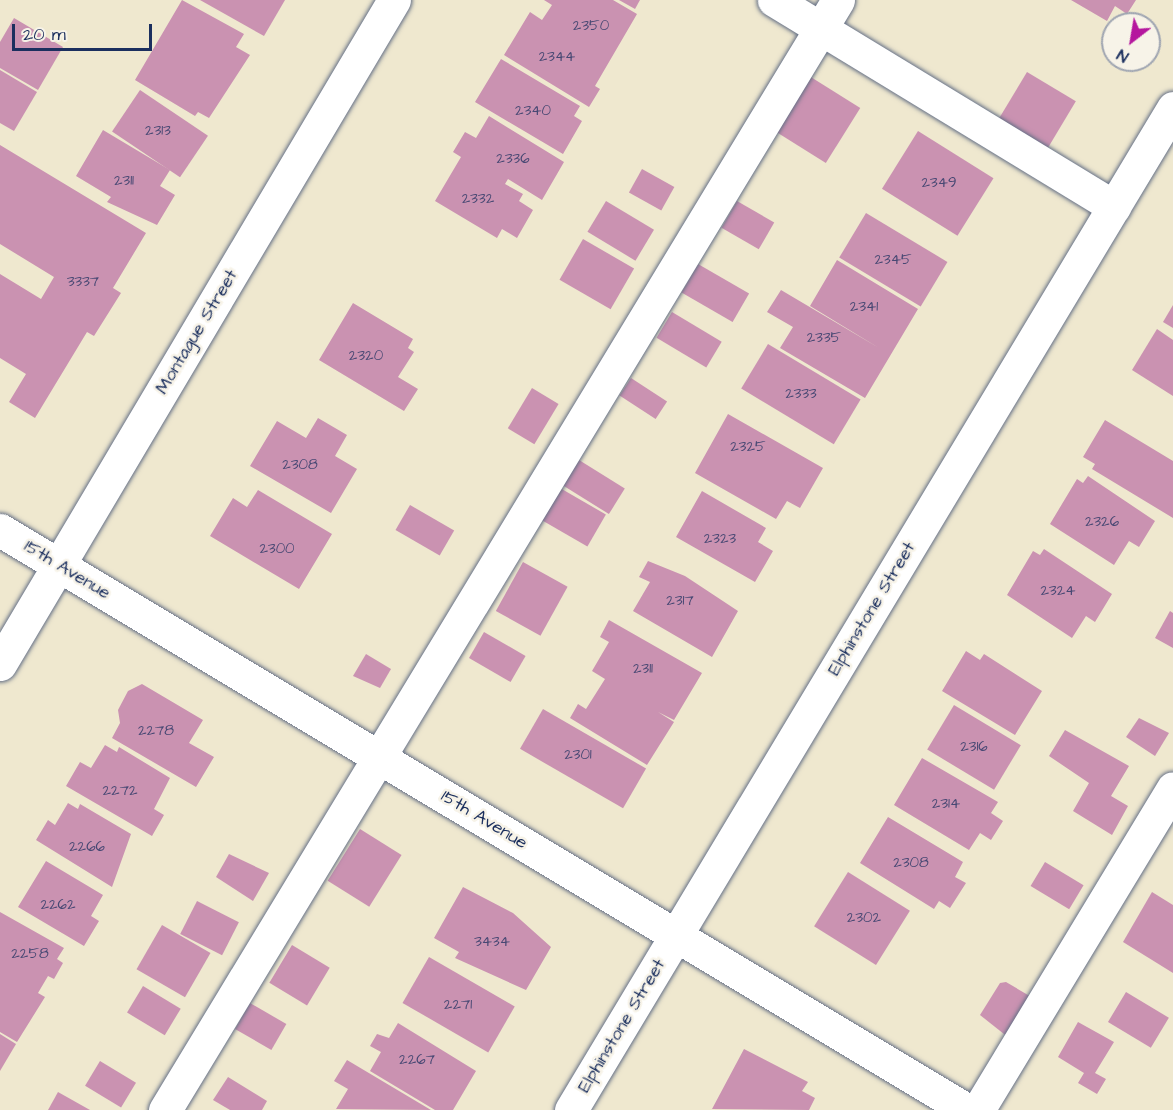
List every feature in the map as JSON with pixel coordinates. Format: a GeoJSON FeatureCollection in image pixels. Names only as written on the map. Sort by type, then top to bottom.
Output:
{"type":"FeatureCollection","features":[{"type":"Feature","properties":{"kind":"street","name":"Montague Street"},"geometry":{"type":"LineString","coordinates":[[0,664],[394,0]]}},
{"type":"Feature","properties":{"kind":"street"},"geometry":{"type":"LineString","coordinates":[[774,0],[1114,207]]}},
{"type":"Feature","properties":{"kind":"street"},"geometry":{"type":"LineString","coordinates":[[165,1110],[382,759],[838,0]]}},
{"type":"Feature","properties":{"kind":"street","name":"Elphinstone Street"},"geometry":{"type":"LineString","coordinates":[[571,1110],[1173,108]]}},
{"type":"Feature","properties":{"kind":"street","name":"15th Avenue"},"geometry":{"type":"LineString","coordinates":[[0,530],[967,1110]]}},
{"type":"Feature","properties":{"kind":"street"},"geometry":{"type":"LineString","coordinates":[[978,1110],[1173,788]]}},
{"type":"Feature","properties":{"kind":"building"},"geometry":{"type":"Polygon","coordinates":[[[182,0],[244,34],[236,47],[250,55],[209,118],[198,112],[195,116],[135,80],[182,0]]]}},
{"type":"Feature","properties":{"kind":"building"},"geometry":{"type":"Polygon","coordinates":[[[200,0],[285,0],[264,36],[200,0]]]}},
{"type":"Feature","properties":{"kind":"building"},"geometry":{"type":"Polygon","coordinates":[[[544,0],[613,0],[637,14],[595,86],[600,89],[589,107],[504,55],[530,12],[542,20],[552,5],[544,0]]]}},
{"type":"Feature","properties":{"kind":"building"},"geometry":{"type":"Polygon","coordinates":[[[619,0],[640,0],[635,9],[619,0]]]}},
{"type":"Feature","properties":{"kind":"building"},"geometry":{"type":"Polygon","coordinates":[[[1071,0],[1136,0],[1128,12],[1115,6],[1112,12],[1101,12],[1101,18],[1071,0]]]}},
{"type":"Feature","properties":{"kind":"building"},"geometry":{"type":"Polygon","coordinates":[[[14,18],[63,47],[38,90],[0,68],[0,42],[14,18]]]}},
{"type":"Feature","properties":{"kind":"building"},"geometry":{"type":"Polygon","coordinates":[[[501,59],[580,106],[574,116],[582,121],[563,154],[475,102],[501,59]]]}},
{"type":"Feature","properties":{"kind":"building"},"geometry":{"type":"Polygon","coordinates":[[[0,70],[37,92],[14,131],[0,123],[0,70]]]}},
{"type":"Feature","properties":{"kind":"building"},"geometry":{"type":"Polygon","coordinates":[[[1027,72],[1076,101],[1047,150],[998,121],[1027,72]]]}},
{"type":"Feature","properties":{"kind":"building"},"geometry":{"type":"Polygon","coordinates":[[[806,74],[860,108],[826,163],[772,129],[806,74]]]}},
{"type":"Feature","properties":{"kind":"building"},"geometry":{"type":"Polygon","coordinates":[[[140,90],[208,136],[180,177],[112,131],[140,90]]]}},
{"type":"Feature","properties":{"kind":"building"},"geometry":{"type":"Polygon","coordinates":[[[489,116],[564,162],[542,200],[508,179],[505,184],[523,194],[519,201],[533,210],[517,238],[502,229],[497,238],[435,201],[461,157],[453,152],[465,132],[476,138],[489,116]]]}},
{"type":"Feature","properties":{"kind":"building"},"geometry":{"type":"Polygon","coordinates":[[[103,130],[170,170],[160,186],[175,195],[157,225],[107,202],[111,197],[76,176],[103,130]]]}},
{"type":"Feature","properties":{"kind":"building"},"geometry":{"type":"Polygon","coordinates":[[[918,131],[993,178],[957,236],[882,189],[918,131]]]}},
{"type":"Feature","properties":{"kind":"building"},"geometry":{"type":"Polygon","coordinates":[[[0,145],[146,233],[113,288],[121,293],[94,336],[87,332],[35,418],[9,402],[26,374],[0,358],[0,274],[41,299],[54,277],[0,244],[0,145]]]}},
{"type":"Feature","properties":{"kind":"building"},"geometry":{"type":"Polygon","coordinates":[[[642,169],[674,187],[661,211],[629,193],[642,169]]]}},
{"type":"Feature","properties":{"kind":"building"},"geometry":{"type":"Polygon","coordinates":[[[606,201],[654,230],[635,261],[587,232],[606,201]]]}},
{"type":"Feature","properties":{"kind":"building"},"geometry":{"type":"Polygon","coordinates":[[[737,201],[774,222],[759,249],[722,228],[737,201]]]}},
{"type":"Feature","properties":{"kind":"building"},"geometry":{"type":"Polygon","coordinates":[[[866,213],[947,262],[921,307],[839,258],[866,213]]]}},
{"type":"Feature","properties":{"kind":"building"},"geometry":{"type":"Polygon","coordinates":[[[583,239],[634,268],[611,309],[560,280],[583,239]]]}},
{"type":"Feature","properties":{"kind":"building"},"geometry":{"type":"Polygon","coordinates":[[[837,260],[918,309],[865,398],[780,348],[793,327],[767,312],[781,290],[879,348],[810,306],[837,260]]]}},
{"type":"Feature","properties":{"kind":"building"},"geometry":{"type":"Polygon","coordinates":[[[698,264],[749,294],[733,322],[682,293],[698,264]]]}},
{"type":"Feature","properties":{"kind":"building"},"geometry":{"type":"Polygon","coordinates":[[[353,303],[413,339],[408,348],[414,352],[398,377],[418,389],[404,411],[319,360],[353,303]]]}},
{"type":"Feature","properties":{"kind":"building"},"geometry":{"type":"Polygon","coordinates":[[[1173,305],[1173,328],[1163,322],[1173,305]]]}},
{"type":"Feature","properties":{"kind":"building"},"geometry":{"type":"Polygon","coordinates":[[[672,312],[722,342],[706,368],[657,338],[672,312]]]}},
{"type":"Feature","properties":{"kind":"building"},"geometry":{"type":"Polygon","coordinates":[[[1157,329],[1173,340],[1173,396],[1132,370],[1157,329]]]}},
{"type":"Feature","properties":{"kind":"building"},"geometry":{"type":"Polygon","coordinates":[[[768,344],[861,400],[834,444],[741,389],[768,344]]]}},
{"type":"Feature","properties":{"kind":"building"},"geometry":{"type":"Polygon","coordinates":[[[631,378],[667,401],[656,419],[620,396],[631,378]]]}},
{"type":"Feature","properties":{"kind":"building"},"geometry":{"type":"Polygon","coordinates":[[[532,388],[559,404],[534,444],[508,428],[532,388]]]}},
{"type":"Feature","properties":{"kind":"building"},"geometry":{"type":"Polygon","coordinates":[[[728,414],[823,468],[800,508],[787,501],[776,519],[695,473],[728,414]]]}},
{"type":"Feature","properties":{"kind":"building"},"geometry":{"type":"Polygon","coordinates":[[[318,418],[347,435],[335,456],[357,469],[331,513],[250,466],[277,421],[306,438],[318,418]]]}},
{"type":"Feature","properties":{"kind":"building"},"geometry":{"type":"Polygon","coordinates":[[[1105,420],[1173,461],[1173,518],[1092,469],[1095,464],[1083,457],[1105,420]]]}},
{"type":"Feature","properties":{"kind":"building"},"geometry":{"type":"Polygon","coordinates":[[[579,460],[625,489],[609,514],[563,485],[579,460]]]}},
{"type":"Feature","properties":{"kind":"building"},"geometry":{"type":"Polygon","coordinates":[[[1088,476],[1155,521],[1139,547],[1129,541],[1114,565],[1050,524],[1077,479],[1083,483],[1088,476]]]}},
{"type":"Feature","properties":{"kind":"building"},"geometry":{"type":"Polygon","coordinates":[[[560,488],[606,514],[587,547],[542,520],[560,488]]]}},
{"type":"Feature","properties":{"kind":"building"},"geometry":{"type":"Polygon","coordinates":[[[258,490],[332,534],[299,589],[210,536],[233,498],[247,507],[258,490]]]}},
{"type":"Feature","properties":{"kind":"building"},"geometry":{"type":"Polygon","coordinates":[[[702,491],[766,528],[758,542],[773,551],[755,582],[676,537],[702,491]]]}},
{"type":"Feature","properties":{"kind":"building"},"geometry":{"type":"Polygon","coordinates":[[[410,505],[454,530],[440,556],[396,530],[410,505]]]}},
{"type":"Feature","properties":{"kind":"building"},"geometry":{"type":"Polygon","coordinates":[[[1044,549],[1112,594],[1095,622],[1086,616],[1072,638],[1007,595],[1033,551],[1040,555],[1044,549]]]}},
{"type":"Feature","properties":{"kind":"building"},"geometry":{"type":"Polygon","coordinates":[[[648,561],[685,576],[738,611],[712,657],[633,611],[650,582],[639,577],[648,561]]]}},
{"type":"Feature","properties":{"kind":"building"},"geometry":{"type":"Polygon","coordinates":[[[523,562],[568,587],[540,636],[496,611],[523,562]]]}},
{"type":"Feature","properties":{"kind":"building"},"geometry":{"type":"Polygon","coordinates":[[[1170,611],[1173,613],[1173,648],[1155,638],[1170,611]]]}},
{"type":"Feature","properties":{"kind":"building"},"geometry":{"type":"Polygon","coordinates":[[[609,620],[702,673],[674,720],[658,712],[674,722],[647,765],[570,718],[578,704],[586,709],[605,679],[592,671],[609,642],[600,637],[609,620]]]}},
{"type":"Feature","properties":{"kind":"building"},"geometry":{"type":"Polygon","coordinates":[[[484,632],[526,656],[511,682],[469,658],[484,632]]]}},
{"type":"Feature","properties":{"kind":"building"},"geometry":{"type":"Polygon","coordinates":[[[966,651],[980,660],[984,654],[1042,691],[1015,735],[942,691],[966,651]]]}},
{"type":"Feature","properties":{"kind":"building"},"geometry":{"type":"Polygon","coordinates":[[[366,654],[391,669],[380,688],[353,676],[366,654]]]}},
{"type":"Feature","properties":{"kind":"building"},"geometry":{"type":"Polygon","coordinates":[[[142,684],[203,720],[189,743],[214,757],[196,787],[112,738],[120,723],[118,710],[128,691],[142,684]]]}},
{"type":"Feature","properties":{"kind":"building"},"geometry":{"type":"Polygon","coordinates":[[[954,705],[1021,745],[994,790],[927,750],[954,705]]]}},
{"type":"Feature","properties":{"kind":"building"},"geometry":{"type":"Polygon","coordinates":[[[543,709],[646,768],[623,808],[520,749],[543,709]]]}},
{"type":"Feature","properties":{"kind":"building"},"geometry":{"type":"Polygon","coordinates":[[[1139,718],[1169,733],[1155,756],[1126,737],[1139,718]]]}},
{"type":"Feature","properties":{"kind":"building"},"geometry":{"type":"Polygon","coordinates":[[[1065,730],[1129,766],[1111,796],[1128,806],[1112,835],[1073,811],[1089,783],[1049,756],[1065,730]]]}},
{"type":"Feature","properties":{"kind":"building"},"geometry":{"type":"Polygon","coordinates":[[[105,745],[117,752],[119,747],[170,778],[154,809],[164,815],[152,836],[66,786],[80,762],[91,768],[105,745]]]}},
{"type":"Feature","properties":{"kind":"building"},"geometry":{"type":"Polygon","coordinates":[[[922,758],[998,802],[991,813],[1003,821],[991,840],[980,833],[969,850],[894,805],[922,758]]]}},
{"type":"Feature","properties":{"kind":"building"},"geometry":{"type":"Polygon","coordinates":[[[68,803],[78,809],[80,804],[131,834],[112,887],[36,840],[48,820],[55,825],[68,803]]]}},
{"type":"Feature","properties":{"kind":"building"},"geometry":{"type":"Polygon","coordinates":[[[888,817],[963,862],[955,877],[966,883],[950,908],[939,901],[934,909],[860,863],[888,817]]]}},
{"type":"Feature","properties":{"kind":"building"},"geometry":{"type":"Polygon","coordinates":[[[360,829],[402,855],[369,907],[328,881],[360,829]]]}},
{"type":"Feature","properties":{"kind":"building"},"geometry":{"type":"Polygon","coordinates":[[[229,854],[269,873],[253,901],[216,877],[229,854]]]}},
{"type":"Feature","properties":{"kind":"building"},"geometry":{"type":"Polygon","coordinates":[[[46,861],[103,895],[91,916],[99,921],[84,946],[18,907],[46,861]]]}},
{"type":"Feature","properties":{"kind":"building"},"geometry":{"type":"Polygon","coordinates":[[[1045,862],[1084,885],[1069,909],[1031,886],[1045,862]]]}},
{"type":"Feature","properties":{"kind":"building"},"geometry":{"type":"Polygon","coordinates":[[[848,872],[910,911],[876,965],[814,926],[848,872]]]}},
{"type":"Feature","properties":{"kind":"building"},"geometry":{"type":"Polygon","coordinates":[[[463,887],[513,913],[551,947],[526,990],[455,958],[459,952],[434,938],[463,887]]]}},
{"type":"Feature","properties":{"kind":"building"},"geometry":{"type":"Polygon","coordinates":[[[1152,892],[1173,905],[1173,973],[1123,942],[1152,892]]]}},
{"type":"Feature","properties":{"kind":"building"},"geometry":{"type":"Polygon","coordinates":[[[197,901],[239,922],[222,955],[180,934],[197,901]]]}},
{"type":"Feature","properties":{"kind":"building"},"geometry":{"type":"Polygon","coordinates":[[[0,912],[64,948],[57,959],[63,963],[54,979],[48,976],[38,993],[45,997],[17,1042],[0,1032],[0,912]]]}},
{"type":"Feature","properties":{"kind":"building"},"geometry":{"type":"Polygon","coordinates":[[[162,925],[210,953],[185,997],[136,969],[162,925]]]}},
{"type":"Feature","properties":{"kind":"building"},"geometry":{"type":"Polygon","coordinates":[[[292,945],[330,968],[307,1005],[269,983],[292,945]]]}},
{"type":"Feature","properties":{"kind":"building"},"geometry":{"type":"Polygon","coordinates":[[[429,957],[515,1006],[488,1052],[402,1003],[429,957]]]}},
{"type":"Feature","properties":{"kind":"building"},"geometry":{"type":"Polygon","coordinates":[[[1006,982],[1033,998],[1009,1038],[980,1015],[1000,983],[1006,982]]]}},
{"type":"Feature","properties":{"kind":"building"},"geometry":{"type":"Polygon","coordinates":[[[143,986],[181,1009],[165,1035],[127,1013],[143,986]]]}},
{"type":"Feature","properties":{"kind":"building"},"geometry":{"type":"Polygon","coordinates":[[[1126,992],[1169,1018],[1151,1048],[1108,1022],[1126,992]]]}},
{"type":"Feature","properties":{"kind":"building"},"geometry":{"type":"Polygon","coordinates":[[[250,1003],[286,1024],[271,1050],[235,1029],[250,1003]]]}},
{"type":"Feature","properties":{"kind":"building"},"geometry":{"type":"Polygon","coordinates":[[[1078,1022],[1114,1042],[1095,1073],[1106,1079],[1097,1094],[1078,1083],[1084,1073],[1058,1057],[1078,1022]]]}},
{"type":"Feature","properties":{"kind":"building"},"geometry":{"type":"Polygon","coordinates":[[[398,1023],[476,1071],[453,1110],[435,1110],[370,1071],[381,1052],[370,1046],[377,1034],[389,1038],[398,1023]]]}},
{"type":"Feature","properties":{"kind":"building"},"geometry":{"type":"Polygon","coordinates":[[[0,1034],[16,1044],[0,1071],[0,1034]]]}},
{"type":"Feature","properties":{"kind":"building"},"geometry":{"type":"Polygon","coordinates":[[[744,1049],[808,1082],[802,1091],[815,1098],[809,1110],[712,1109],[744,1049]]]}},
{"type":"Feature","properties":{"kind":"building"},"geometry":{"type":"Polygon","coordinates":[[[347,1060],[431,1110],[336,1109],[348,1089],[334,1081],[347,1060]]]}},
{"type":"Feature","properties":{"kind":"building"},"geometry":{"type":"Polygon","coordinates":[[[100,1061],[136,1083],[121,1107],[85,1086],[100,1061]]]}},
{"type":"Feature","properties":{"kind":"building"},"geometry":{"type":"Polygon","coordinates":[[[228,1077],[267,1101],[262,1110],[230,1110],[213,1100],[228,1077]]]}},
{"type":"Feature","properties":{"kind":"building"},"geometry":{"type":"Polygon","coordinates":[[[58,1092],[90,1110],[48,1110],[58,1092]]]}}]}
